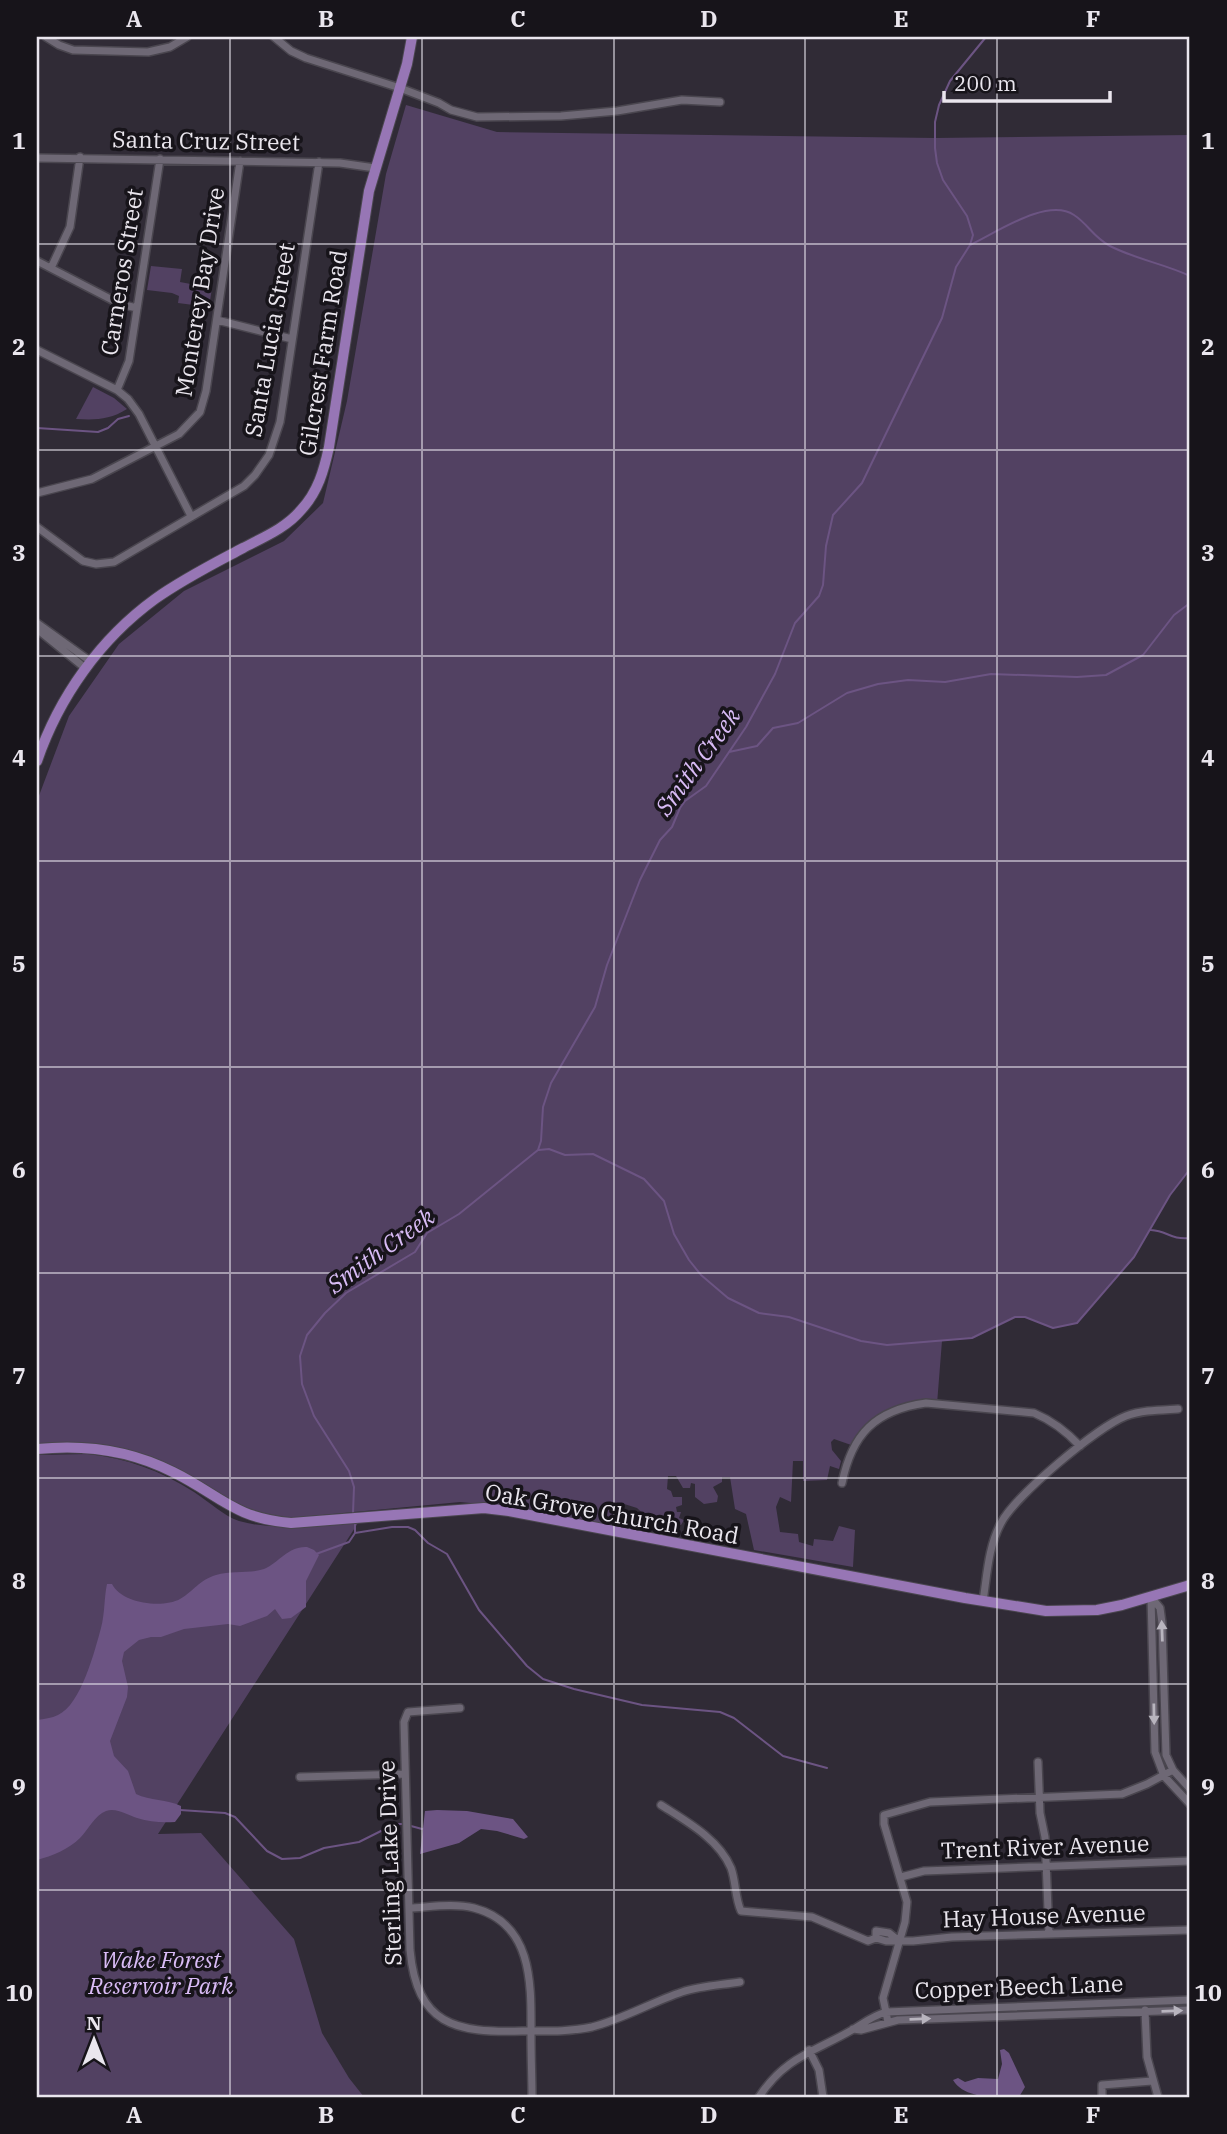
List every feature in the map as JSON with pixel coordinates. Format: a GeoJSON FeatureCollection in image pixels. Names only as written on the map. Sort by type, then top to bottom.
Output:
{"type":"FeatureCollection","features":[{"type":"Feature","properties":{"kind":"main road","name":"Gilcrest Farm Road"},"geometry":{"type":"LineString","coordinates":[[37,761],[56,714],[88,664],[154,600],[195,573],[286,524],[310,498],[324,471],[364,218],[375,168],[407,64],[412,37]]}},
{"type":"Feature","properties":{"kind":"main road","name":"Oak Grove Church Road"},"geometry":{"type":"LineString","coordinates":[[37,1448],[92,1448],[142,1458],[175,1473],[231,1508],[255,1518],[272,1521],[484,1508],[1046,1611],[1097,1610],[1190,1584]]}},
{"type":"Feature","properties":{"kind":"street"},"geometry":{"type":"LineString","coordinates":[[46,37],[73,50],[148,52],[170,47],[187,37]]}},
{"type":"Feature","properties":{"kind":"street"},"geometry":{"type":"LineString","coordinates":[[274,37],[291,51],[306,58],[400,88],[452,110],[477,117],[561,116],[617,111],[682,100],[720,102]]}},
{"type":"Feature","properties":{"kind":"street"},"geometry":{"type":"LineString","coordinates":[[51,268],[70,227],[80,157]]}},
{"type":"Feature","properties":{"kind":"street","name":"Santa Cruz Street"},"geometry":{"type":"LineString","coordinates":[[37,158],[319,162],[375,168]]}},
{"type":"Feature","properties":{"kind":"street","name":"Carneros Street"},"geometry":{"type":"LineString","coordinates":[[117,390],[129,361],[160,159]]}},
{"type":"Feature","properties":{"kind":"street","name":"Monterey Bay Drive"},"geometry":{"type":"LineString","coordinates":[[37,493],[84,482],[185,430],[200,412],[204,402],[240,161]]}},
{"type":"Feature","properties":{"kind":"street","name":"Santa Lucia Street"},"geometry":{"type":"LineString","coordinates":[[37,527],[83,561],[103,565],[119,560],[238,490],[255,475],[269,456],[280,422],[319,162]]}},
{"type":"Feature","properties":{"kind":"street"},"geometry":{"type":"LineString","coordinates":[[37,261],[120,304],[137,308]]}},
{"type":"Feature","properties":{"kind":"street"},"geometry":{"type":"LineString","coordinates":[[217,320],[292,339]]}},
{"type":"Feature","properties":{"kind":"street"},"geometry":{"type":"LineString","coordinates":[[37,350],[117,390],[133,405],[191,516]]}},
{"type":"Feature","properties":{"kind":"street"},"geometry":{"type":"LineString","coordinates":[[37,623],[88,664]]}},
{"type":"Feature","properties":{"kind":"street"},"geometry":{"type":"LineString","coordinates":[[37,629],[88,664]]}},
{"type":"Feature","properties":{"kind":"street"},"geometry":{"type":"LineString","coordinates":[[842,1483],[850,1452],[866,1429],[883,1416],[911,1405],[937,1404],[1034,1413],[1050,1419],[1080,1446]]}},
{"type":"Feature","properties":{"kind":"street"},"geometry":{"type":"LineString","coordinates":[[983,1601],[992,1543],[1000,1524],[1022,1496],[1105,1427],[1137,1413],[1178,1409]]}},
{"type":"Feature","properties":{"kind":"street"},"geometry":{"type":"LineString","coordinates":[[1151,1597],[1160,1608],[1163,1623],[1164,1745],[1172,1770],[1190,1789]]}},
{"type":"Feature","properties":{"kind":"street"},"geometry":{"type":"LineString","coordinates":[[1151,1597],[1155,1752],[1164,1776],[1190,1804]]}},
{"type":"Feature","properties":{"kind":"street"},"geometry":{"type":"LineString","coordinates":[[1153,1682],[1163,1682]]}},
{"type":"Feature","properties":{"kind":"street","name":"Sterling Lake Drive"},"geometry":{"type":"LineString","coordinates":[[460,1708],[408,1712],[404,1722],[412,1971],[421,1997],[431,2009],[450,2024],[474,2031],[572,2030],[594,2026],[684,1991],[740,1982]]}},
{"type":"Feature","properties":{"kind":"street"},"geometry":{"type":"LineString","coordinates":[[1038,1762],[1040,1813],[1045,1837],[1049,1934]]}},
{"type":"Feature","properties":{"kind":"street"},"geometry":{"type":"LineString","coordinates":[[888,2022],[883,1998],[885,1985],[907,1912],[901,1877],[884,1824],[884,1815],[930,1802],[1122,1794],[1172,1770]]}},
{"type":"Feature","properties":{"kind":"street"},"geometry":{"type":"LineString","coordinates":[[300,1777],[405,1774]]}},
{"type":"Feature","properties":{"kind":"street","name":"Hay House Avenue"},"geometry":{"type":"LineString","coordinates":[[661,1805],[703,1833],[727,1861],[741,1911],[799,1914],[824,1921],[867,1941],[876,1938],[876,1931],[889,1933],[899,1941],[1190,1930]]}},
{"type":"Feature","properties":{"kind":"street","name":"Trent River Avenue"},"geometry":{"type":"LineString","coordinates":[[901,1877],[924,1871],[1190,1861]]}},
{"type":"Feature","properties":{"kind":"street"},"geometry":{"type":"LineString","coordinates":[[409,1908],[474,1908],[491,1916],[517,1939],[528,1968],[532,2097]]}},
{"type":"Feature","properties":{"kind":"street","name":"Copper Beech Lane"},"geometry":{"type":"LineString","coordinates":[[759,2097],[772,2080],[809,2050],[853,2029],[862,2021],[886,2012],[1190,2000]]}},
{"type":"Feature","properties":{"kind":"street"},"geometry":{"type":"LineString","coordinates":[[1145,2002],[1147,2057],[1158,2097]]}},
{"type":"Feature","properties":{"kind":"street","name":"Copper Beech Lane"},"geometry":{"type":"LineString","coordinates":[[853,2029],[861,2030],[888,2022],[1190,2010]]}},
{"type":"Feature","properties":{"kind":"street"},"geometry":{"type":"LineString","coordinates":[[809,2050],[819,2070],[823,2097]]}},
{"type":"Feature","properties":{"kind":"street"},"geometry":{"type":"LineString","coordinates":[[1102,2097],[1102,2085],[1152,2081]]}},
{"type":"Feature","properties":{"kind":"green space"},"geometry":{"type":"Polygon","coordinates":[[[406,105],[497,132],[935,138],[1190,135],[1190,1169],[1170,1195],[1134,1257],[1077,1323],[1053,1328],[1025,1317],[1015,1317],[972,1338],[942,1341],[937,1404],[883,1416],[854,1446],[834,1439],[831,1442],[832,1450],[841,1461],[839,1469],[830,1466],[827,1480],[803,1481],[803,1461],[793,1461],[791,1502],[780,1497],[776,1507],[780,1532],[798,1534],[799,1542],[813,1546],[814,1539],[833,1541],[839,1526],[855,1530],[853,1567],[754,1550],[746,1514],[735,1509],[730,1477],[722,1477],[722,1482],[713,1487],[718,1496],[717,1502],[704,1504],[695,1497],[695,1484],[691,1483],[690,1488],[683,1488],[676,1476],[668,1476],[667,1489],[673,1497],[682,1497],[682,1505],[676,1507],[677,1512],[681,1512],[679,1518],[684,1520],[681,1525],[675,1524],[667,1531],[663,1531],[658,1520],[655,1519],[653,1523],[637,1508],[621,1503],[625,1518],[644,1523],[648,1534],[523,1508],[460,1502],[301,1517],[273,1517],[245,1509],[138,1454],[37,1445],[37,801],[69,716],[119,644],[184,591],[284,541],[323,503],[347,401],[386,174],[406,105]]]}},
{"type":"Feature","properties":{"kind":"green space"},"geometry":{"type":"Polygon","coordinates":[[[151,266],[182,269],[180,282],[212,288],[209,307],[178,303],[179,296],[172,293],[147,290],[151,266]]]}},
{"type":"Feature","properties":{"kind":"green space"},"geometry":{"type":"Polygon","coordinates":[[[93,387],[114,398],[127,409],[102,418],[76,419],[93,387]]]}},
{"type":"Feature","properties":{"kind":"green space","name":"Wake Forest Reservoir Park"},"geometry":{"type":"Polygon","coordinates":[[[88,1454],[130,1462],[156,1472],[239,1521],[265,1526],[347,1521],[347,1524],[358,1523],[158,1834],[201,1833],[294,1939],[322,2033],[349,2078],[364,2097],[37,2097],[37,1455],[88,1454]]]}},
{"type":"Feature","properties":{"kind":"shaded area"},"geometry":{"type":"Polygon","coordinates":[[[307,1547],[319,1555],[306,1581],[306,1607],[291,1618],[282,1619],[275,1609],[267,1616],[240,1626],[228,1624],[184,1629],[161,1637],[139,1640],[124,1652],[122,1661],[128,1687],[127,1697],[110,1741],[114,1756],[128,1771],[136,1794],[181,1806],[181,1814],[175,1822],[151,1821],[118,1811],[106,1811],[98,1816],[71,1846],[37,1860],[37,1720],[56,1716],[66,1709],[80,1689],[101,1628],[107,1584],[112,1584],[117,1591],[133,1600],[163,1604],[180,1599],[210,1577],[264,1569],[289,1552],[307,1547]]]}},
{"type":"Feature","properties":{"kind":"shaded area"},"geometry":{"type":"Polygon","coordinates":[[[425,1811],[467,1811],[513,1819],[528,1837],[524,1839],[481,1829],[459,1843],[420,1854],[425,1811]]]}},
{"type":"Feature","properties":{"kind":"shaded area"},"geometry":{"type":"Polygon","coordinates":[[[1004,2049],[1009,2053],[1025,2087],[1019,2097],[974,2094],[965,2091],[953,2080],[958,2078],[965,2082],[978,2078],[998,2079],[1002,2064],[1000,2050],[1004,2049]]]}},
{"type":"Feature","properties":{"kind":"waterway","name":"Smith Creek"},"geometry":{"type":"LineString","coordinates":[[353,1513],[354,1487],[349,1471],[314,1416],[302,1384],[300,1356],[307,1335],[346,1293],[415,1252],[427,1233],[459,1214],[538,1150],[543,1107],[551,1083],[595,1007],[607,965],[640,880],[660,840],[672,827],[680,808],[685,801],[706,786],[746,727],[775,674],[795,623],[819,596],[833,515],[862,483],[942,318],[956,267],[973,235],[967,216],[943,180],[937,163],[935,122],[950,81],[986,37]]}},
{"type":"Feature","properties":{"kind":"waterway"},"geometry":{"type":"LineString","coordinates":[[970,245],[1036,213],[1063,211],[1074,215],[1110,246],[1190,276]]}},
{"type":"Feature","properties":{"kind":"waterway"},"geometry":{"type":"LineString","coordinates":[[37,428],[98,432],[118,419],[129,416]]}},
{"type":"Feature","properties":{"kind":"waterway"},"geometry":{"type":"LineString","coordinates":[[729,752],[757,746],[773,728],[798,723],[847,693],[878,684],[908,680],[945,682],[991,674],[1077,677],[1106,675],[1143,655],[1174,615],[1190,603]]}},
{"type":"Feature","properties":{"kind":"waterway"},"geometry":{"type":"LineString","coordinates":[[539,1150],[549,1149],[565,1155],[593,1154],[644,1179],[664,1201],[674,1234],[689,1260],[701,1275],[728,1298],[759,1313],[789,1317],[861,1341],[887,1345],[972,1338],[1015,1317],[1025,1317],[1053,1328],[1077,1323],[1134,1257],[1170,1195],[1190,1169]]}},
{"type":"Feature","properties":{"kind":"waterway"},"geometry":{"type":"LineString","coordinates":[[1151,1230],[1178,1238],[1190,1238]]}},
{"type":"Feature","properties":{"kind":"waterway","name":"Smith Creek"},"geometry":{"type":"LineString","coordinates":[[316,1554],[349,1542],[355,1533],[355,1522]]}},
{"type":"Feature","properties":{"kind":"waterway"},"geometry":{"type":"LineString","coordinates":[[355,1533],[408,1527],[447,1554],[479,1610],[527,1666],[543,1679],[642,1705],[720,1712],[734,1718],[783,1756],[827,1768]]}},
{"type":"Feature","properties":{"kind":"waterway"},"geometry":{"type":"LineString","coordinates":[[180,1810],[225,1813],[235,1817],[267,1851],[282,1859],[300,1858],[324,1848],[359,1842],[395,1824],[405,1824]]}},
{"type":"Feature","properties":{"kind":"waterway"},"geometry":{"type":"LineString","coordinates":[[411,1826],[422,1829]]}}]}
